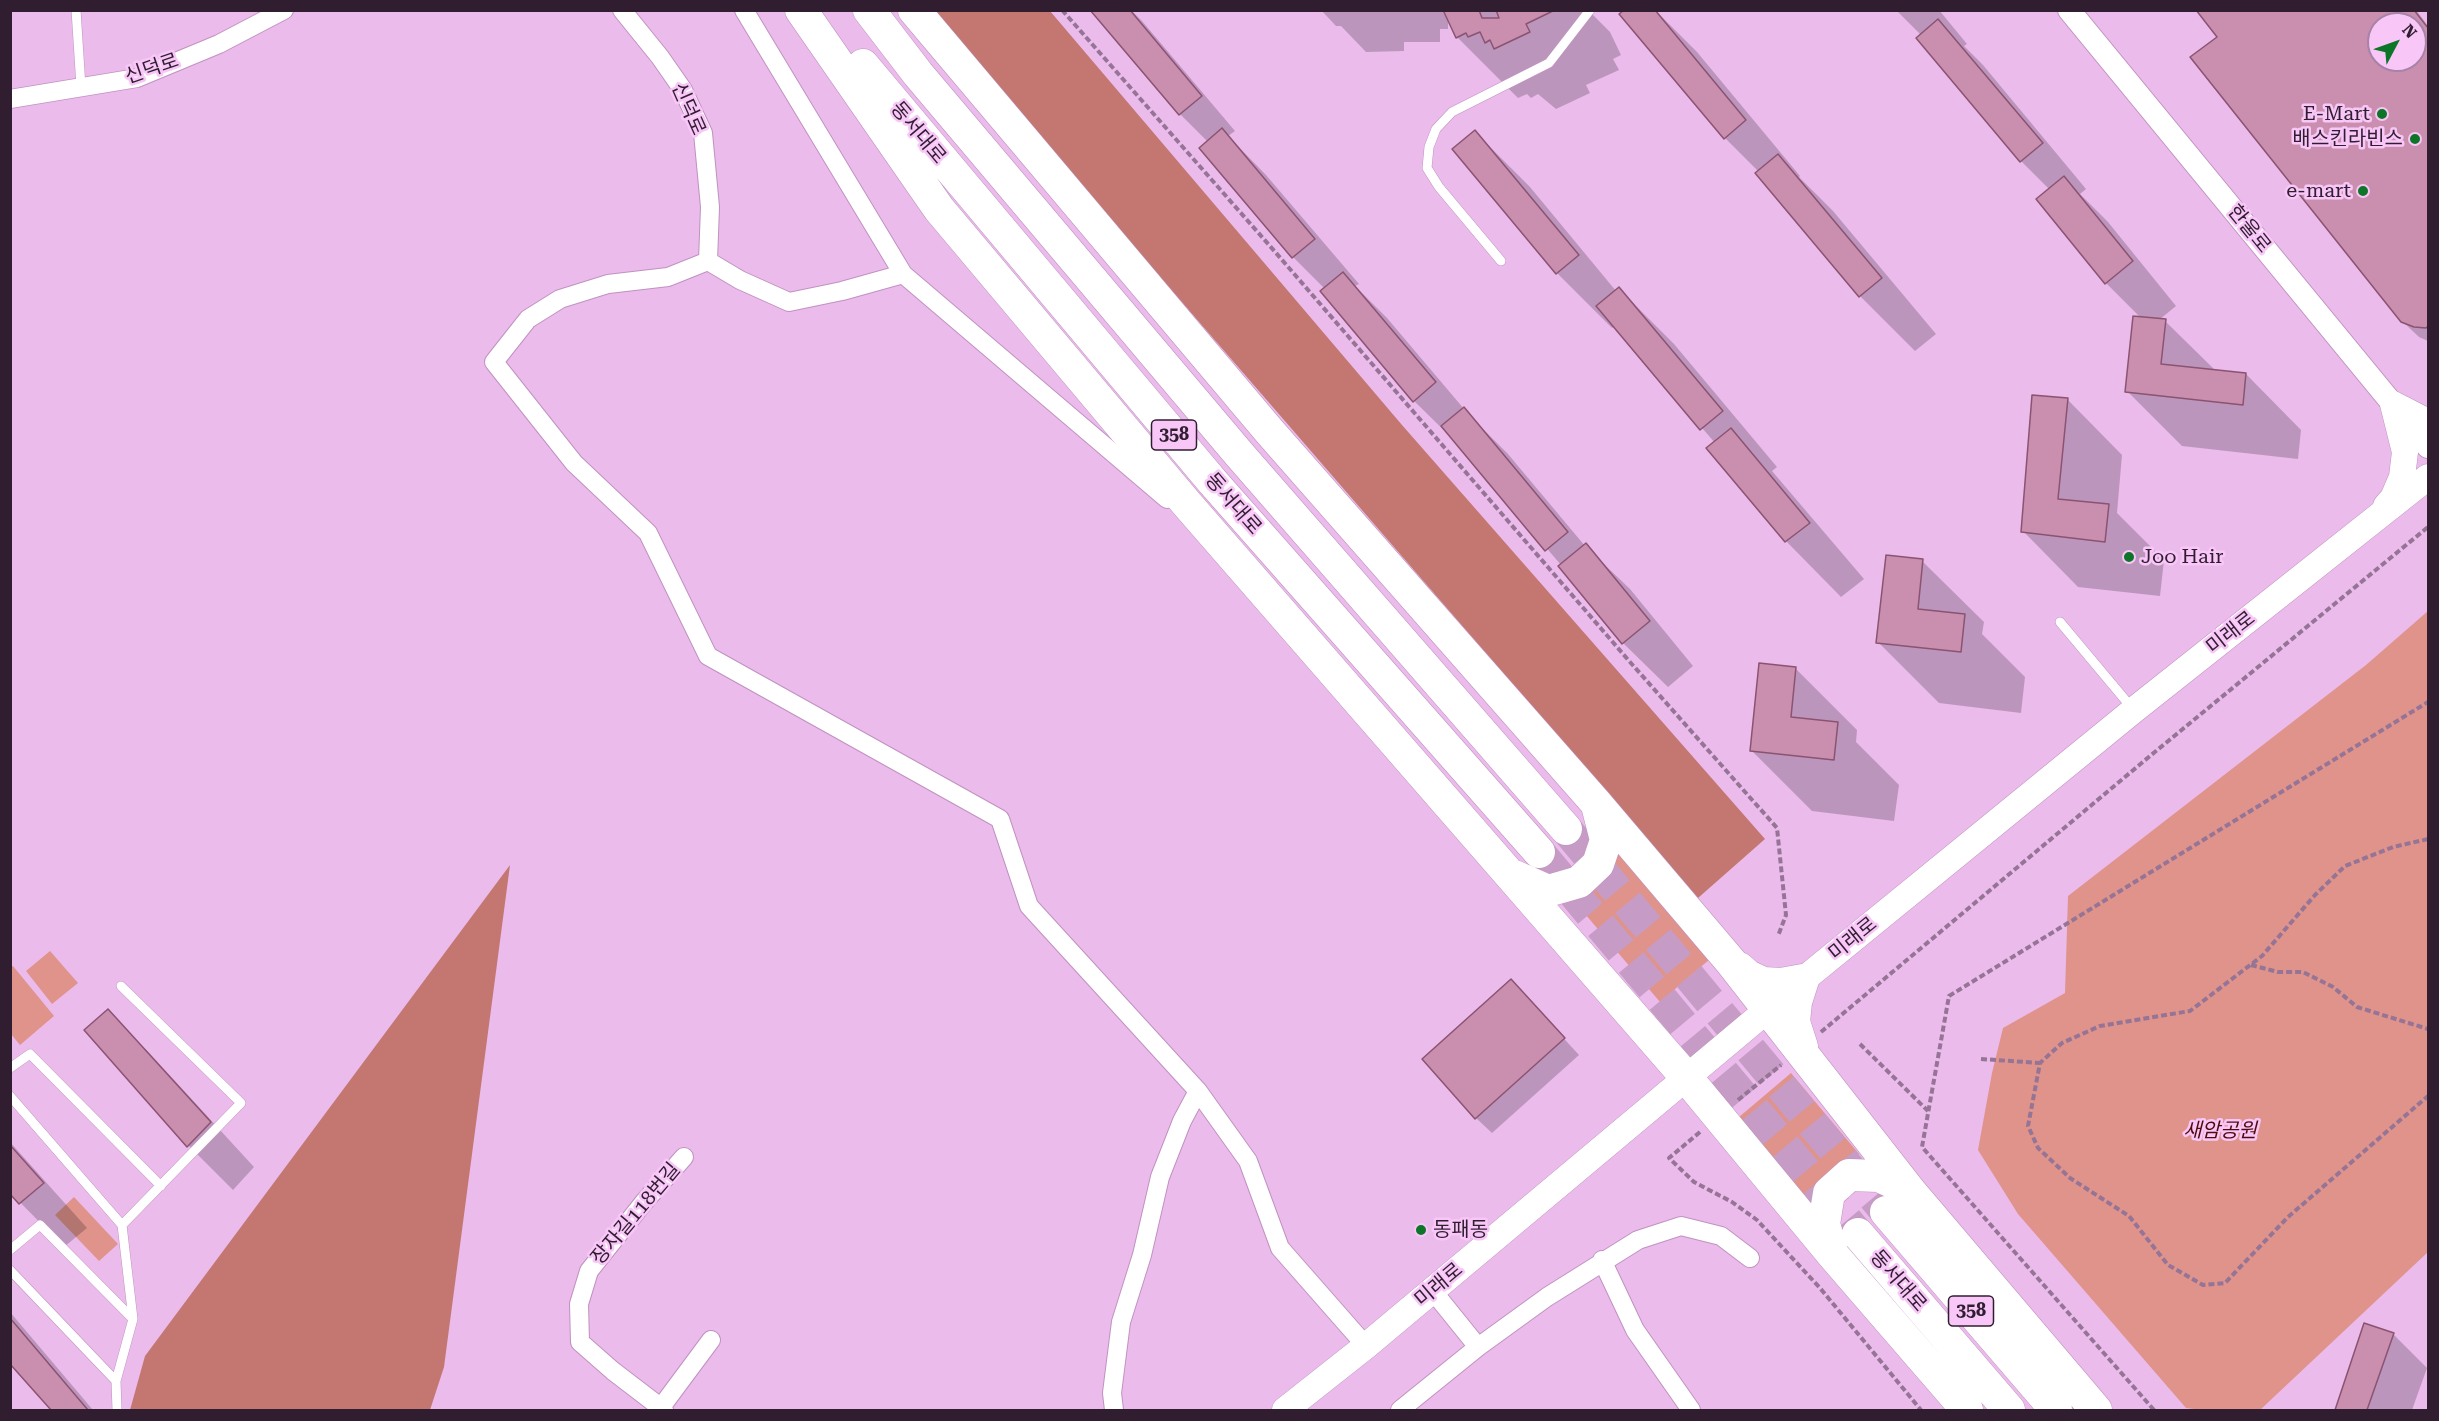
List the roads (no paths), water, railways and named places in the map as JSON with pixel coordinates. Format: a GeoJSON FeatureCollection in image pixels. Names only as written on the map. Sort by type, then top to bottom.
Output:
{"type":"FeatureCollection","features":[{"type":"Feature","properties":{"kind":"highway"},"geometry":{"type":"LineString","coordinates":[[801,10],[939,209],[1229,552],[1686,1077],[1833,1255],[1967,1410]]}},
{"type":"Feature","properties":{"kind":"highway","name":"동서대로"},"geometry":{"type":"LineString","coordinates":[[819,10],[890,100],[1212,481],[1539,852]]}},
{"type":"Feature","properties":{"kind":"highway","name":"동서대로"},"geometry":{"type":"LineString","coordinates":[[869,10],[918,74],[1239,454],[1566,829]]}},
{"type":"Feature","properties":{"kind":"highway"},"geometry":{"type":"LineString","coordinates":[[914,10],[1270,432],[1596,802],[1805,1052],[1910,1191],[2096,1410]]}},
{"type":"Feature","properties":{"kind":"highway"},"geometry":{"type":"LineString","coordinates":[[1510,874],[1548,891],[1579,882],[1598,864],[1606,840],[1596,802]]}},
{"type":"Feature","properties":{"kind":"highway"},"geometry":{"type":"LineString","coordinates":[[1731,962],[1748,976],[1763,982],[1781,984],[1803,980],[1796,1002],[1794,1022],[1798,1041],[1805,1052]]}},
{"type":"Feature","properties":{"kind":"highway"},"geometry":{"type":"LineString","coordinates":[[1833,1255],[1824,1224],[1829,1193],[1849,1175],[1879,1176],[1910,1191]]}},
{"type":"Feature","properties":{"kind":"highway","name":"동서대로"},"geometry":{"type":"LineString","coordinates":[[1886,1212],[2056,1410]]}},
{"type":"Feature","properties":{"kind":"highway","name":"동서대로"},"geometry":{"type":"LineString","coordinates":[[1858,1234],[2008,1410]]}},
{"type":"Feature","properties":{"kind":"main road"},"geometry":{"type":"LineString","coordinates":[[2393,404],[2428,422]]}},
{"type":"Feature","properties":{"kind":"main road"},"geometry":{"type":"LineString","coordinates":[[2377,518],[2393,498],[2402,477],[2405,452],[2393,404]]}},
{"type":"Feature","properties":{"kind":"main road","name":"미래로"},"geometry":{"type":"LineString","coordinates":[[1285,1410],[1366,1346],[1768,1008],[2134,710],[2428,477]]}},
{"type":"Feature","properties":{"kind":"street","name":"신덕로"},"geometry":{"type":"LineString","coordinates":[[10,99],[137,78],[219,44],[284,10]]}},
{"type":"Feature","properties":{"kind":"street","name":"신덕로"},"geometry":{"type":"LineString","coordinates":[[622,10],[683,90],[703,133],[710,207],[708,261]]}},
{"type":"Feature","properties":{"kind":"street"},"geometry":{"type":"LineString","coordinates":[[744,10],[903,274],[1229,552]]}},
{"type":"Feature","properties":{"kind":"street","name":"한울로"},"geometry":{"type":"LineString","coordinates":[[2069,10],[2428,447]]}},
{"type":"Feature","properties":{"kind":"street"},"geometry":{"type":"LineString","coordinates":[[903,274],[842,291],[789,302],[740,280],[708,261],[668,277],[608,284],[560,299],[528,319],[494,362],[574,463],[648,533],[708,656],[1000,819],[1029,906],[1198,1090],[1248,1161],[1280,1248],[1366,1346]]}},
{"type":"Feature","properties":{"kind":"street"},"geometry":{"type":"LineString","coordinates":[[1114,1410],[1112,1393],[1121,1322],[1142,1255],[1160,1177],[1182,1121],[1198,1090]]}},
{"type":"Feature","properties":{"kind":"street","name":"장자길118번길"},"geometry":{"type":"LineString","coordinates":[[661,1410],[580,1342],[579,1304],[589,1271],[644,1202],[684,1157]]}},
{"type":"Feature","properties":{"kind":"street"},"geometry":{"type":"LineString","coordinates":[[1400,1410],[1478,1347],[1547,1297],[1602,1260],[1638,1240],[1681,1226],[1721,1236],[1750,1258]]}},
{"type":"Feature","properties":{"kind":"street"},"geometry":{"type":"LineString","coordinates":[[1602,1260],[1635,1330],[1691,1410]]}},
{"type":"Feature","properties":{"kind":"street"},"geometry":{"type":"LineString","coordinates":[[1432,1290],[1478,1347]]}},
{"type":"Feature","properties":{"kind":"street"},"geometry":{"type":"LineString","coordinates":[[661,1410],[711,1340]]}},
{"type":"Feature","properties":{"kind":"lane"},"geometry":{"type":"LineString","coordinates":[[76,10],[81,87]]}},
{"type":"Feature","properties":{"kind":"lane"},"geometry":{"type":"LineString","coordinates":[[1501,261],[1426,168],[1429,147],[1436,129],[1452,112],[1549,63],[1590,10]]}},
{"type":"Feature","properties":{"kind":"lane"},"geometry":{"type":"LineString","coordinates":[[2060,622],[2134,710]]}},
{"type":"Feature","properties":{"kind":"lane"},"geometry":{"type":"LineString","coordinates":[[121,986],[241,1103],[122,1225]]}},
{"type":"Feature","properties":{"kind":"lane"},"geometry":{"type":"LineString","coordinates":[[10,1068],[30,1054],[160,1186]]}},
{"type":"Feature","properties":{"kind":"lane"},"geometry":{"type":"LineString","coordinates":[[10,1096],[122,1225],[133,1319],[116,1381],[117,1410]]}},
{"type":"Feature","properties":{"kind":"lane"},"geometry":{"type":"LineString","coordinates":[[12,1244],[40,1225],[133,1319]]}},
{"type":"Feature","properties":{"kind":"lane"},"geometry":{"type":"LineString","coordinates":[[10,1270],[116,1381]]}},
{"type":"Feature","properties":{"kind":"tunnel"},"geometry":{"type":"LineString","coordinates":[[1566,829],[1886,1212]]}},
{"type":"Feature","properties":{"kind":"tunnel"},"geometry":{"type":"LineString","coordinates":[[1539,852],[1858,1234]]}},
{"type":"Feature","properties":{"kind":"place","name":"E-Mart"},"geometry":{"type":"Point","coordinates":[2382,114]}},
{"type":"Feature","properties":{"kind":"place","name":"배스킨라빈스"},"geometry":{"type":"Point","coordinates":[2415,139]}},
{"type":"Feature","properties":{"kind":"place","name":"e-mart"},"geometry":{"type":"Point","coordinates":[2363,191]}},
{"type":"Feature","properties":{"kind":"place","name":"Joo Hair"},"geometry":{"type":"Point","coordinates":[2129,557]}},
{"type":"Feature","properties":{"kind":"place","name":"동패동"},"geometry":{"type":"Point","coordinates":[1421,1230]}},
{"type":"Feature","properties":{"kind":"park label","name":"새암공원"},"geometry":{"type":"Point","coordinates":[2220,1131]}}]}
